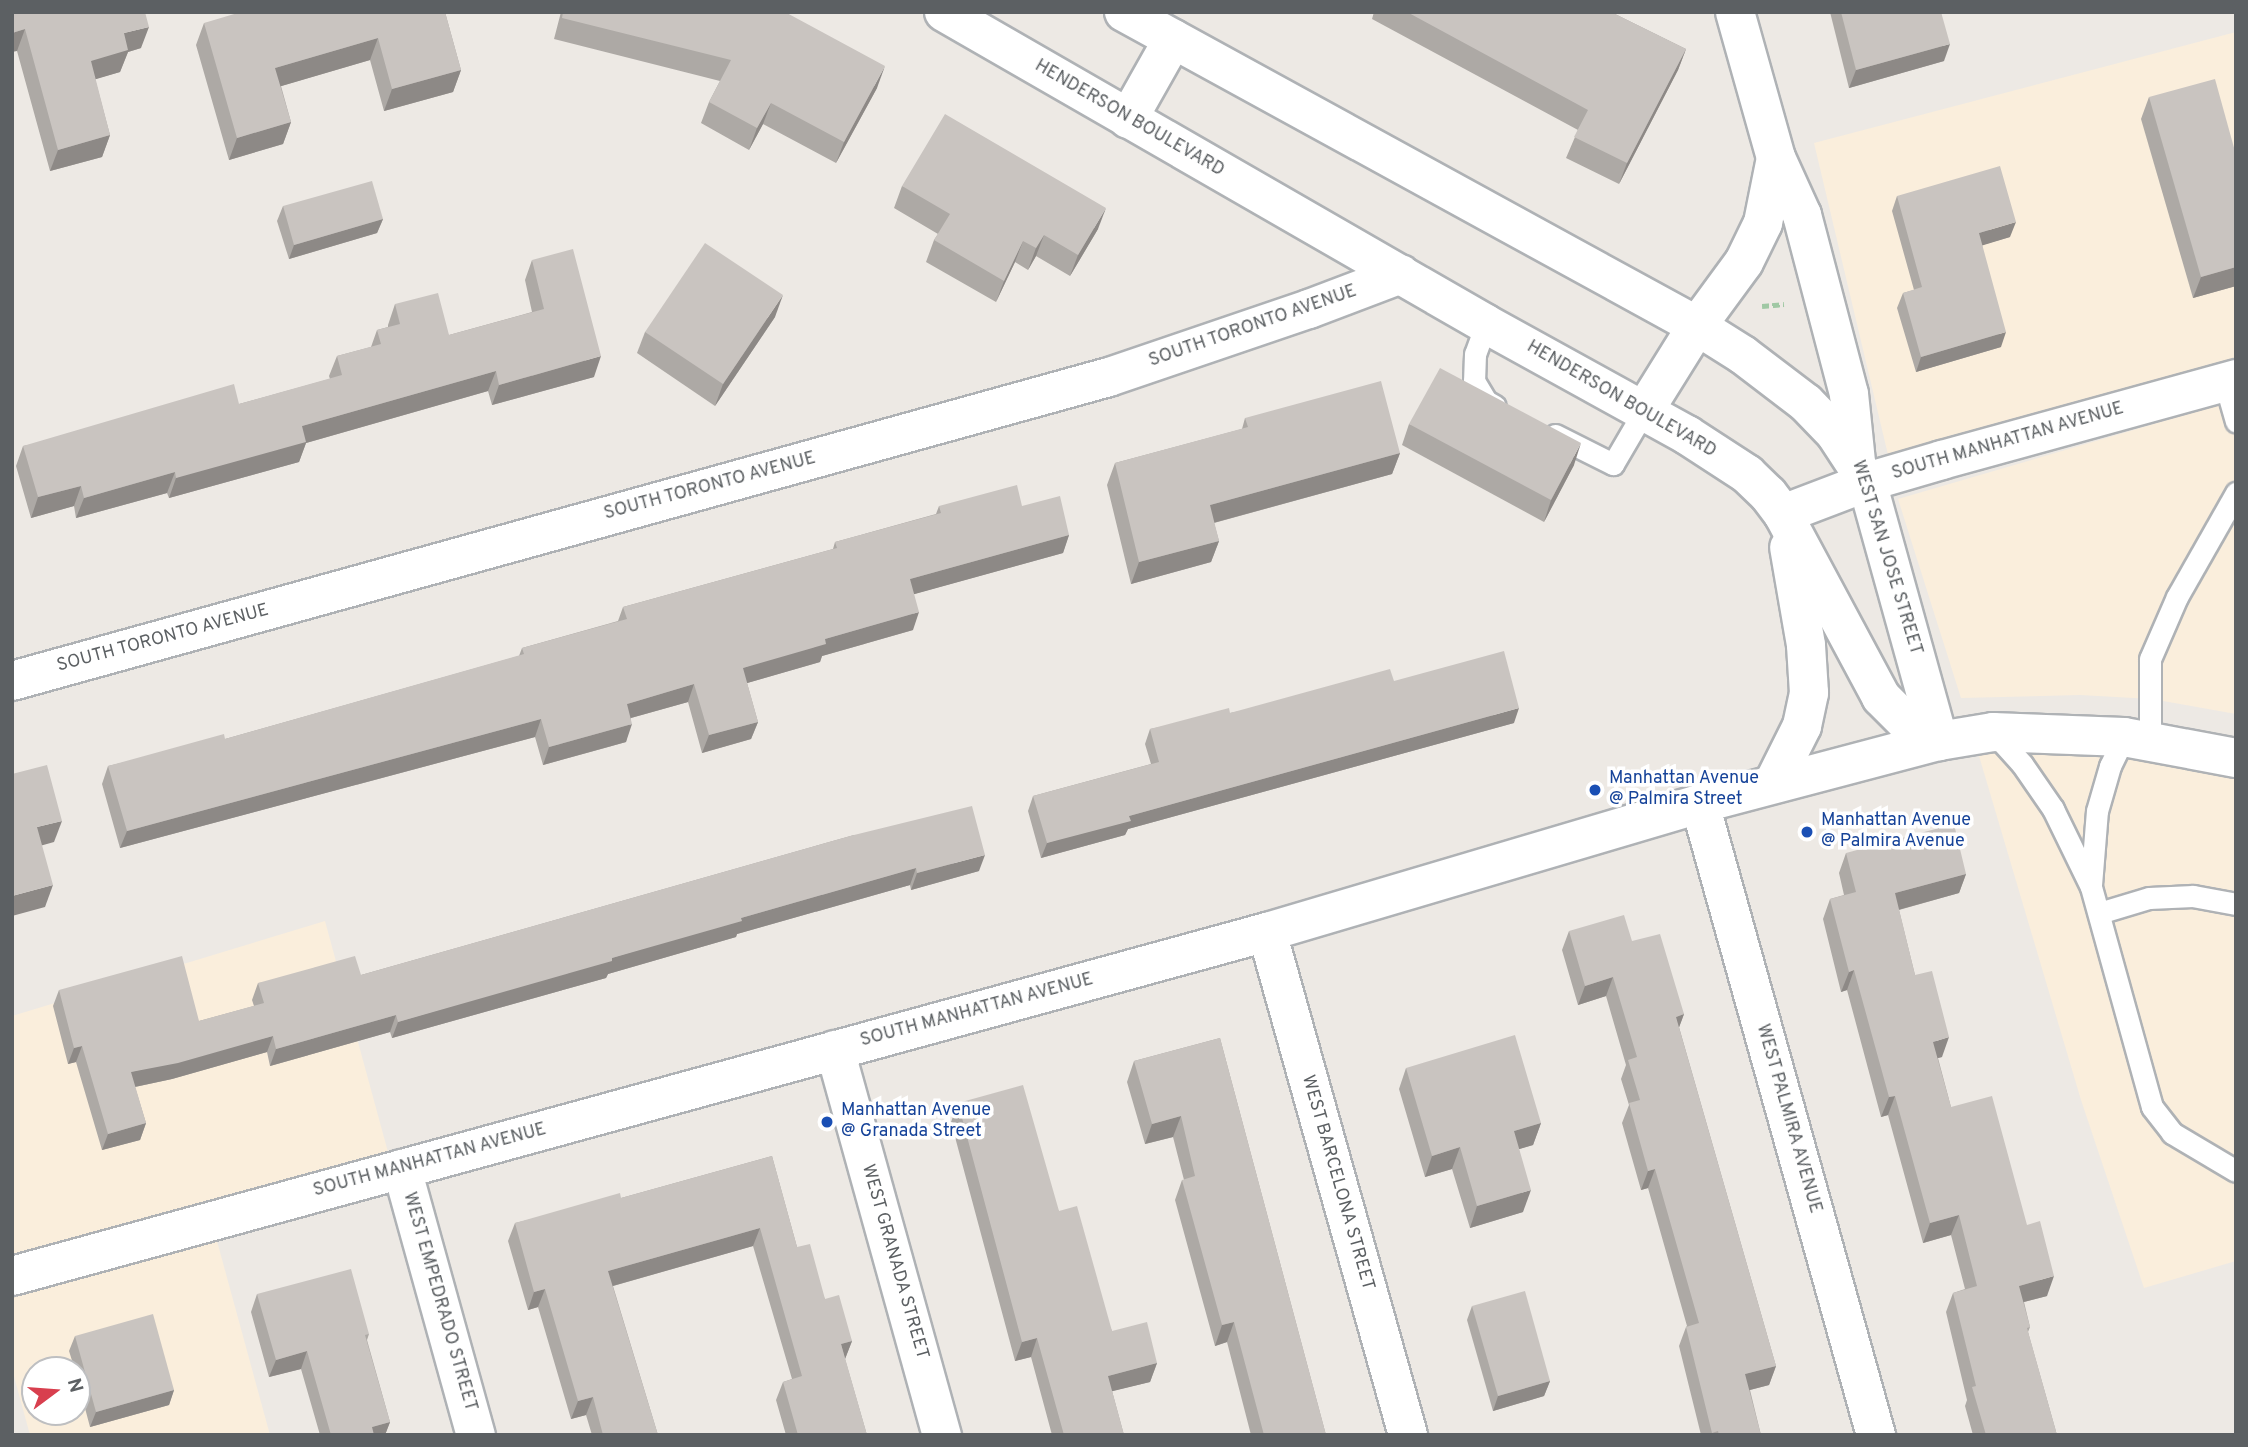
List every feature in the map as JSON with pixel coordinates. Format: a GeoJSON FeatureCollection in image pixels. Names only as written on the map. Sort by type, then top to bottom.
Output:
{"type":"FeatureCollection","features":[{"type":"Feature","properties":{"kind":"street","name":"HENDERSON BOULEVARD"},"geometry":{"type":"LineString","coordinates":[[944,12],[1486,324],[1644,411],[1747,474],[1768,494],[1783,514],[1881,697],[1906,722],[1939,741]]}},
{"type":"Feature","properties":{"kind":"street"},"geometry":{"type":"LineString","coordinates":[[1124,12],[1170,26],[1697,326],[1743,355],[1806,403],[1861,472]]}},
{"type":"Feature","properties":{"kind":"street","name":"WEST SAN JOSE STREET"},"geometry":{"type":"LineString","coordinates":[[1735,12],[1776,158],[1802,215],[1850,394],[1861,472],[1939,741]]}},
{"type":"Feature","properties":{"kind":"street"},"geometry":{"type":"LineString","coordinates":[[1128,118],[1170,26]]}},
{"type":"Feature","properties":{"kind":"street"},"geometry":{"type":"LineString","coordinates":[[1644,411],[1697,326],[1744,262],[1763,223],[1776,158]]}},
{"type":"Feature","properties":{"kind":"street","name":"SOUTH TORONTO AVENUE"},"geometry":{"type":"LineString","coordinates":[[12,681],[1109,377],[1309,309],[1401,274]]}},
{"type":"Feature","properties":{"kind":"street","name":"SOUTH MANHATTAN AVENUE"},"geometry":{"type":"LineString","coordinates":[[1783,514],[1861,472],[2230,381]]}},
{"type":"Feature","properties":{"kind":"street"},"geometry":{"type":"LineString","coordinates":[[1773,785],[1802,726],[1810,693],[1806,645],[1783,514]]}},
{"type":"Feature","properties":{"kind":"street"},"geometry":{"type":"LineString","coordinates":[[1939,741],[1993,732],[2137,738],[2236,758]]}},
{"type":"Feature","properties":{"kind":"street","name":"SOUTH MANHATTAN AVENUE"},"geometry":{"type":"LineString","coordinates":[[12,1276],[1267,932],[1700,804],[1939,741]]}},
{"type":"Feature","properties":{"kind":"street","name":"WEST PALMIRA AVENUE"},"geometry":{"type":"LineString","coordinates":[[1700,804],[1876,1435]]}},
{"type":"Feature","properties":{"kind":"street","name":"WEST BARCELONA STREET"},"geometry":{"type":"LineString","coordinates":[[1267,932],[1408,1435]]}},
{"type":"Feature","properties":{"kind":"street","name":"WEST GRANADA STREET"},"geometry":{"type":"LineString","coordinates":[[835,1050],[942,1435]]}},
{"type":"Feature","properties":{"kind":"street","name":"WEST EMPEDRADO STREET"},"geometry":{"type":"LineString","coordinates":[[402,1169],[476,1435]]}},
{"type":"Feature","properties":{"kind":"lane"},"geometry":{"type":"LineString","coordinates":[[1486,324],[1475,354],[1474,382],[1486,401],[1509,413]]}},
{"type":"Feature","properties":{"kind":"lane"},"geometry":{"type":"LineString","coordinates":[[2230,381],[2236,421]]}},
{"type":"Feature","properties":{"kind":"lane"},"geometry":{"type":"LineString","coordinates":[[1532,424],[1613,464],[1644,411]]}},
{"type":"Feature","properties":{"kind":"lane"},"geometry":{"type":"LineString","coordinates":[[2091,887],[2097,811],[2110,766],[2137,738],[2150,659],[2177,597],[2236,493]]}},
{"type":"Feature","properties":{"kind":"lane"},"geometry":{"type":"LineString","coordinates":[[1993,732],[2022,764],[2053,809],[2091,887],[2152,1107],[2172,1133],[2236,1171]]}},
{"type":"Feature","properties":{"kind":"lane"},"geometry":{"type":"LineString","coordinates":[[2099,913],[2149,898],[2193,896],[2236,904]]}},
{"type":"Feature","properties":{"kind":"path"},"geometry":{"type":"LineString","coordinates":[[1748,307],[1797,303]]}},
{"type":"Feature","properties":{"kind":"shaded area"},"geometry":{"type":"Polygon","coordinates":[[[2236,32],[2236,358],[1889,459],[1814,143],[2236,32]]]}},
{"type":"Feature","properties":{"kind":"shaded area"},"geometry":{"type":"Polygon","coordinates":[[[2236,400],[2236,714],[2152,699],[2080,695],[1961,698],[1898,499],[2236,400]]]}},
{"type":"Feature","properties":{"kind":"shaded area"},"geometry":{"type":"Polygon","coordinates":[[[1974,739],[2236,757],[2236,1261],[2144,1288],[2081,1100],[1974,739]]]}},
{"type":"Feature","properties":{"kind":"shaded area"},"geometry":{"type":"Polygon","coordinates":[[[325,921],[388,1152],[12,1255],[12,1016],[325,921]]]}},
{"type":"Feature","properties":{"kind":"shaded area"},"geometry":{"type":"Polygon","coordinates":[[[217,1241],[270,1435],[30,1435],[28,1426],[91,1426],[91,1356],[21,1356],[21,1402],[12,1369],[12,1297],[217,1241]]]}},
{"type":"Feature","properties":{"kind":"building"},"geometry":{"type":"Polygon","coordinates":[[[12,12],[145,12],[149,27],[124,33],[128,50],[91,61],[110,135],[58,150],[25,29],[12,33],[12,12]]]}},
{"type":"Feature","properties":{"kind":"building"},"geometry":{"type":"Polygon","coordinates":[[[241,12],[445,12],[461,70],[392,89],[378,38],[275,68],[291,122],[237,138],[204,23],[241,12]]]}},
{"type":"Feature","properties":{"kind":"building"},"geometry":{"type":"Polygon","coordinates":[[[563,12],[785,12],[885,66],[844,142],[771,103],[757,128],[709,102],[731,60],[562,18],[563,12]]]}},
{"type":"Feature","properties":{"kind":"building"},"geometry":{"type":"Polygon","coordinates":[[[1407,12],[1611,12],[1686,49],[1627,163],[1574,137],[1588,110],[1407,12]]]}},
{"type":"Feature","properties":{"kind":"building"},"geometry":{"type":"Polygon","coordinates":[[[1841,12],[1941,12],[1950,44],[1856,70],[1841,12]]]}},
{"type":"Feature","properties":{"kind":"building"},"geometry":{"type":"Polygon","coordinates":[[[2215,79],[2236,155],[2236,267],[2201,277],[2149,97],[2215,79]]]}},
{"type":"Feature","properties":{"kind":"building"},"geometry":{"type":"Polygon","coordinates":[[[945,114],[1106,208],[1078,255],[1044,235],[1036,248],[1023,241],[1004,281],[934,240],[950,214],[902,186],[945,114]]]}},
{"type":"Feature","properties":{"kind":"building"},"geometry":{"type":"Polygon","coordinates":[[[2000,166],[2016,222],[1979,233],[2006,332],[1921,357],[1903,293],[1922,287],[1897,196],[2000,166]]]}},
{"type":"Feature","properties":{"kind":"building"},"geometry":{"type":"Polygon","coordinates":[[[372,181],[383,219],[294,245],[283,206],[372,181]]]}},
{"type":"Feature","properties":{"kind":"building"},"geometry":{"type":"Polygon","coordinates":[[[705,243],[783,295],[723,384],[645,332],[705,243]]]}},
{"type":"Feature","properties":{"kind":"building"},"geometry":{"type":"Polygon","coordinates":[[[573,249],[601,356],[499,385],[496,371],[302,426],[306,442],[176,478],[175,472],[84,498],[81,486],[38,497],[23,446],[234,384],[239,404],[342,375],[337,356],[381,344],[377,330],[400,324],[395,304],[438,293],[449,335],[544,309],[532,260],[573,249]]]}},
{"type":"Feature","properties":{"kind":"building"},"geometry":{"type":"Polygon","coordinates":[[[1440,368],[1581,443],[1551,500],[1409,424],[1440,368]]]}},
{"type":"Feature","properties":{"kind":"building"},"geometry":{"type":"Polygon","coordinates":[[[1381,381],[1400,453],[1210,505],[1219,541],[1139,562],[1115,463],[1248,427],[1245,418],[1381,381]]]}},
{"type":"Feature","properties":{"kind":"building"},"geometry":{"type":"Polygon","coordinates":[[[1017,485],[1022,506],[1060,496],[1069,535],[910,579],[919,612],[825,639],[826,644],[743,668],[758,722],[709,735],[694,684],[627,704],[632,724],[549,747],[541,719],[127,831],[108,766],[224,734],[225,739],[524,654],[522,648],[627,619],[623,607],[837,548],[835,542],[941,513],[939,506],[1017,485]]]}},
{"type":"Feature","properties":{"kind":"building"},"geometry":{"type":"Polygon","coordinates":[[[1504,651],[1519,708],[1129,816],[1131,821],[1047,843],[1033,796],[1159,762],[1150,729],[1229,708],[1230,713],[1390,669],[1394,681],[1504,651]]]}},
{"type":"Feature","properties":{"kind":"building"},"geometry":{"type":"Polygon","coordinates":[[[47,765],[62,821],[37,827],[53,885],[12,896],[12,774],[47,765]]]}},
{"type":"Feature","properties":{"kind":"building"},"geometry":{"type":"Polygon","coordinates":[[[972,806],[985,855],[917,873],[916,868],[741,918],[742,921],[612,958],[612,961],[398,1022],[396,1015],[276,1049],[273,1036],[178,1063],[131,1072],[146,1123],[108,1134],[82,1046],[74,1048],[59,990],[182,956],[199,1021],[264,1003],[258,983],[355,956],[361,975],[854,835],[972,806]]]}},
{"type":"Feature","properties":{"kind":"building"},"geometry":{"type":"Polygon","coordinates":[[[1954,824],[1966,874],[1895,893],[1915,975],[1932,971],[1949,1037],[1933,1042],[1951,1107],[1992,1096],[2027,1225],[2040,1221],[2054,1276],[2019,1286],[2030,1327],[2027,1328],[2057,1435],[1986,1435],[1972,1387],[1976,1386],[1953,1293],[1977,1286],[1959,1215],[1930,1223],[1895,1096],[1889,1097],[1854,970],[1849,972],[1830,899],[1856,892],[1846,853],[1954,824]]]}},
{"type":"Feature","properties":{"kind":"building"},"geometry":{"type":"Polygon","coordinates":[[[1624,915],[1632,941],[1660,934],[1684,1014],[1676,1017],[1776,1366],[1745,1374],[1761,1435],[1719,1435],[1718,1431],[1712,1433],[1686,1327],[1699,1323],[1655,1169],[1648,1171],[1629,1103],[1640,1100],[1628,1060],[1637,1057],[1613,977],[1585,986],[1569,931],[1624,915]]]}},
{"type":"Feature","properties":{"kind":"building"},"geometry":{"type":"Polygon","coordinates":[[[1515,1035],[1541,1123],[1514,1131],[1531,1190],[1477,1206],[1460,1147],[1432,1156],[1406,1068],[1515,1035]]]}},
{"type":"Feature","properties":{"kind":"building"},"geometry":{"type":"Polygon","coordinates":[[[1220,1038],[1326,1435],[1264,1435],[1234,1322],[1222,1325],[1182,1180],[1195,1176],[1181,1116],[1152,1124],[1134,1061],[1220,1038]]]}},
{"type":"Feature","properties":{"kind":"building"},"geometry":{"type":"Polygon","coordinates":[[[1023,1085],[1059,1211],[1077,1206],[1112,1331],[1147,1322],[1157,1363],[1108,1376],[1124,1435],[1064,1435],[1037,1338],[1022,1342],[958,1103],[1023,1085]]]}},
{"type":"Feature","properties":{"kind":"building"},"geometry":{"type":"Polygon","coordinates":[[[772,1156],[797,1247],[810,1244],[825,1299],[839,1295],[852,1341],[841,1344],[867,1435],[798,1435],[783,1382],[802,1376],[760,1228],[608,1271],[658,1435],[603,1435],[593,1397],[578,1401],[545,1289],[534,1292],[515,1223],[620,1193],[621,1198],[772,1156]]]}},
{"type":"Feature","properties":{"kind":"building"},"geometry":{"type":"Polygon","coordinates":[[[351,1269],[369,1334],[365,1335],[390,1422],[372,1427],[374,1435],[331,1435],[307,1351],[276,1360],[257,1294],[351,1269]]]}},
{"type":"Feature","properties":{"kind":"building"},"geometry":{"type":"Polygon","coordinates":[[[1525,1291],[1550,1381],[1498,1396],[1472,1306],[1525,1291]]]}},
{"type":"Feature","properties":{"kind":"building"},"geometry":{"type":"Polygon","coordinates":[[[153,1314],[174,1390],[96,1412],[91,1394],[91,1356],[81,1356],[75,1336],[153,1314]]]}},
{"type":"Feature","properties":{"kind":"place","name":"Manhattan Avenue @ Palmira Street"},"geometry":{"type":"Point","coordinates":[1595,790]}},
{"type":"Feature","properties":{"kind":"place","name":"Manhattan Avenue @ Palmira Avenue"},"geometry":{"type":"Point","coordinates":[1807,832]}},
{"type":"Feature","properties":{"kind":"place","name":"Manhattan Avenue @ Granada Street"},"geometry":{"type":"Point","coordinates":[827,1122]}}]}
